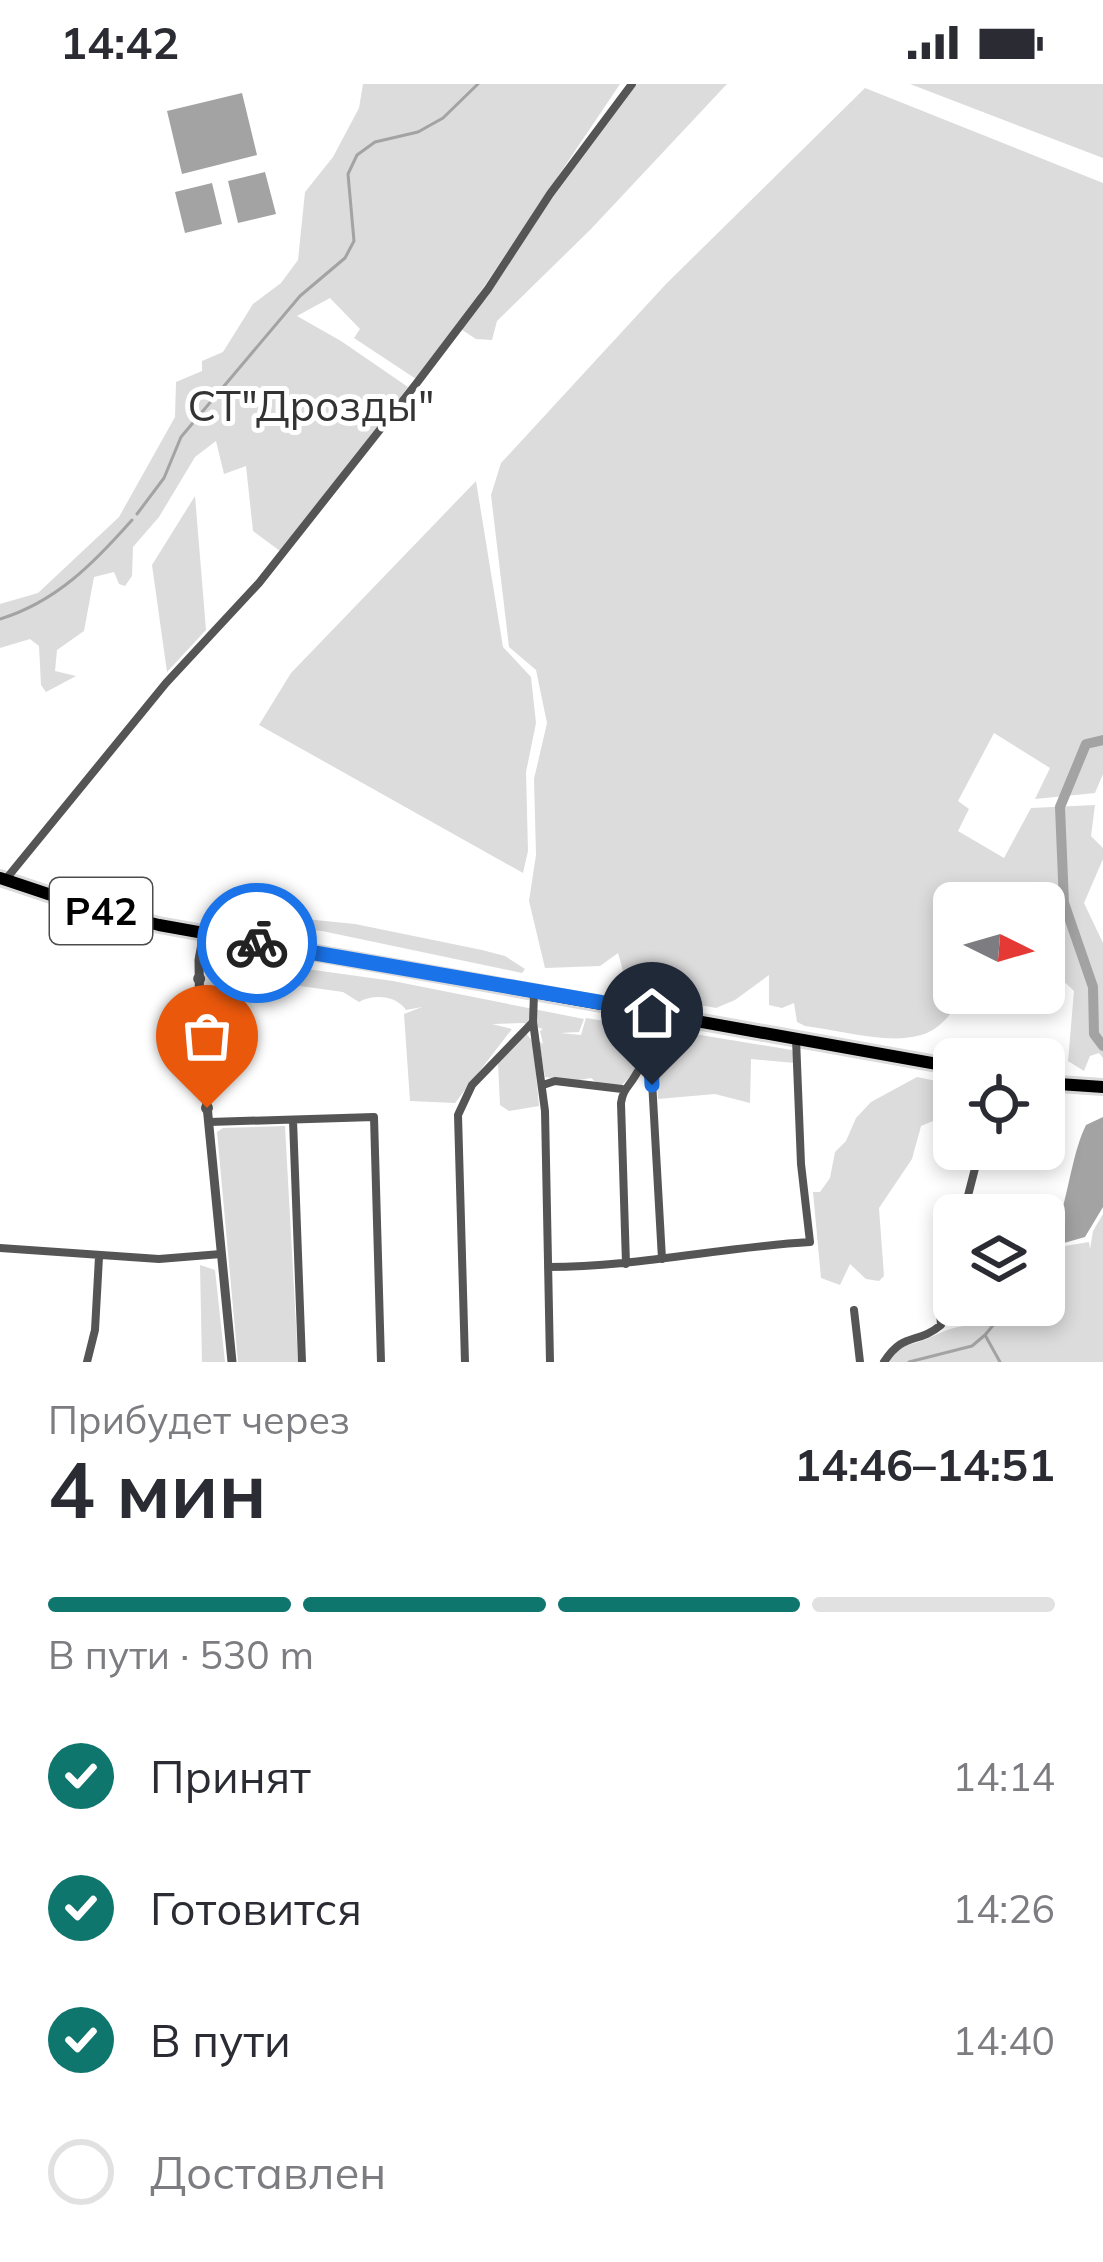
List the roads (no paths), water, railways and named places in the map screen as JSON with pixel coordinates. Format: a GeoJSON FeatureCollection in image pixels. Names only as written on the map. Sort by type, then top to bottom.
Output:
{"type":"FeatureCollection","features":[{"type":"Feature","properties":{"kind":"main road","name":"Р42"},"geometry":{"type":"LineString","coordinates":[[3,879],[101,911],[204,933],[933,1062]]}},
{"type":"Feature","properties":{"kind":"main road"},"geometry":{"type":"LineString","coordinates":[[1065,1084],[1103,1087]]}},
{"type":"Feature","properties":{"kind":"street"},"geometry":{"type":"LineString","coordinates":[[3,879],[166,683],[260,583],[488,290],[550,194],[632,84]]}},
{"type":"Feature","properties":{"kind":"street"},"geometry":{"type":"LineString","coordinates":[[204,933],[198,990],[232,1362]]}},
{"type":"Feature","properties":{"kind":"street"},"geometry":{"type":"LineString","coordinates":[[534,991],[533,1022],[543,1085],[550,1362]]}},
{"type":"Feature","properties":{"kind":"street"},"geometry":{"type":"LineString","coordinates":[[626,1264],[622,1090],[634,1079],[650,1042],[656,1012]]}},
{"type":"Feature","properties":{"kind":"street"},"geometry":{"type":"LineString","coordinates":[[465,1362],[458,1115],[472,1084],[533,1022]]}},
{"type":"Feature","properties":{"kind":"street"},"geometry":{"type":"LineString","coordinates":[[548,1267],[626,1264],[810,1242],[801,1164],[796,1037]]}},
{"type":"Feature","properties":{"kind":"street"},"geometry":{"type":"LineString","coordinates":[[650,1042],[662,1259]]}},
{"type":"Feature","properties":{"kind":"street"},"geometry":{"type":"LineString","coordinates":[[543,1085],[555,1082],[622,1090]]}},
{"type":"Feature","properties":{"kind":"street"},"geometry":{"type":"LineString","coordinates":[[208,1123],[374,1117],[382,1362]]}},
{"type":"Feature","properties":{"kind":"street"},"geometry":{"type":"LineString","coordinates":[[293,1120],[302,1362]]}},
{"type":"Feature","properties":{"kind":"street"},"geometry":{"type":"LineString","coordinates":[[0,1248],[158,1259],[221,1253]]}},
{"type":"Feature","properties":{"kind":"street"},"geometry":{"type":"LineString","coordinates":[[88,1362],[99,1257]]}},
{"type":"Feature","properties":{"kind":"street"},"geometry":{"type":"LineString","coordinates":[[854,1310],[860,1362]]}},
{"type":"Feature","properties":{"kind":"street"},"geometry":{"type":"LineString","coordinates":[[884,1362],[904,1340],[927,1336],[940,1326]]}},
{"type":"Feature","properties":{"kind":"waterway"},"geometry":{"type":"LineString","coordinates":[[137,514],[164,478],[181,437],[300,296],[345,258],[354,241],[348,174],[357,155],[375,142],[418,132],[443,118],[478,84]]}},
{"type":"Feature","properties":{"kind":"waterway"},"geometry":{"type":"LineString","coordinates":[[0,619],[39,602],[73,579],[132,520]]}},
{"type":"Feature","properties":{"kind":"waterway"},"geometry":{"type":"LineString","coordinates":[[1103,740],[1086,744],[1060,807],[1064,903],[1093,987],[1094,1034],[1103,1046]]}},
{"type":"Feature","properties":{"kind":"waterway"},"geometry":{"type":"LineString","coordinates":[[992,1326],[985,1335],[1000,1362]]}},
{"type":"Feature","properties":{"kind":"waterway"},"geometry":{"type":"LineString","coordinates":[[909,1362],[972,1346],[985,1335]]}},
{"type":"Feature","properties":{"kind":"park label","name":"СТ\"Дрозды\""},"geometry":{"type":"Point","coordinates":[311,406]}}]}
